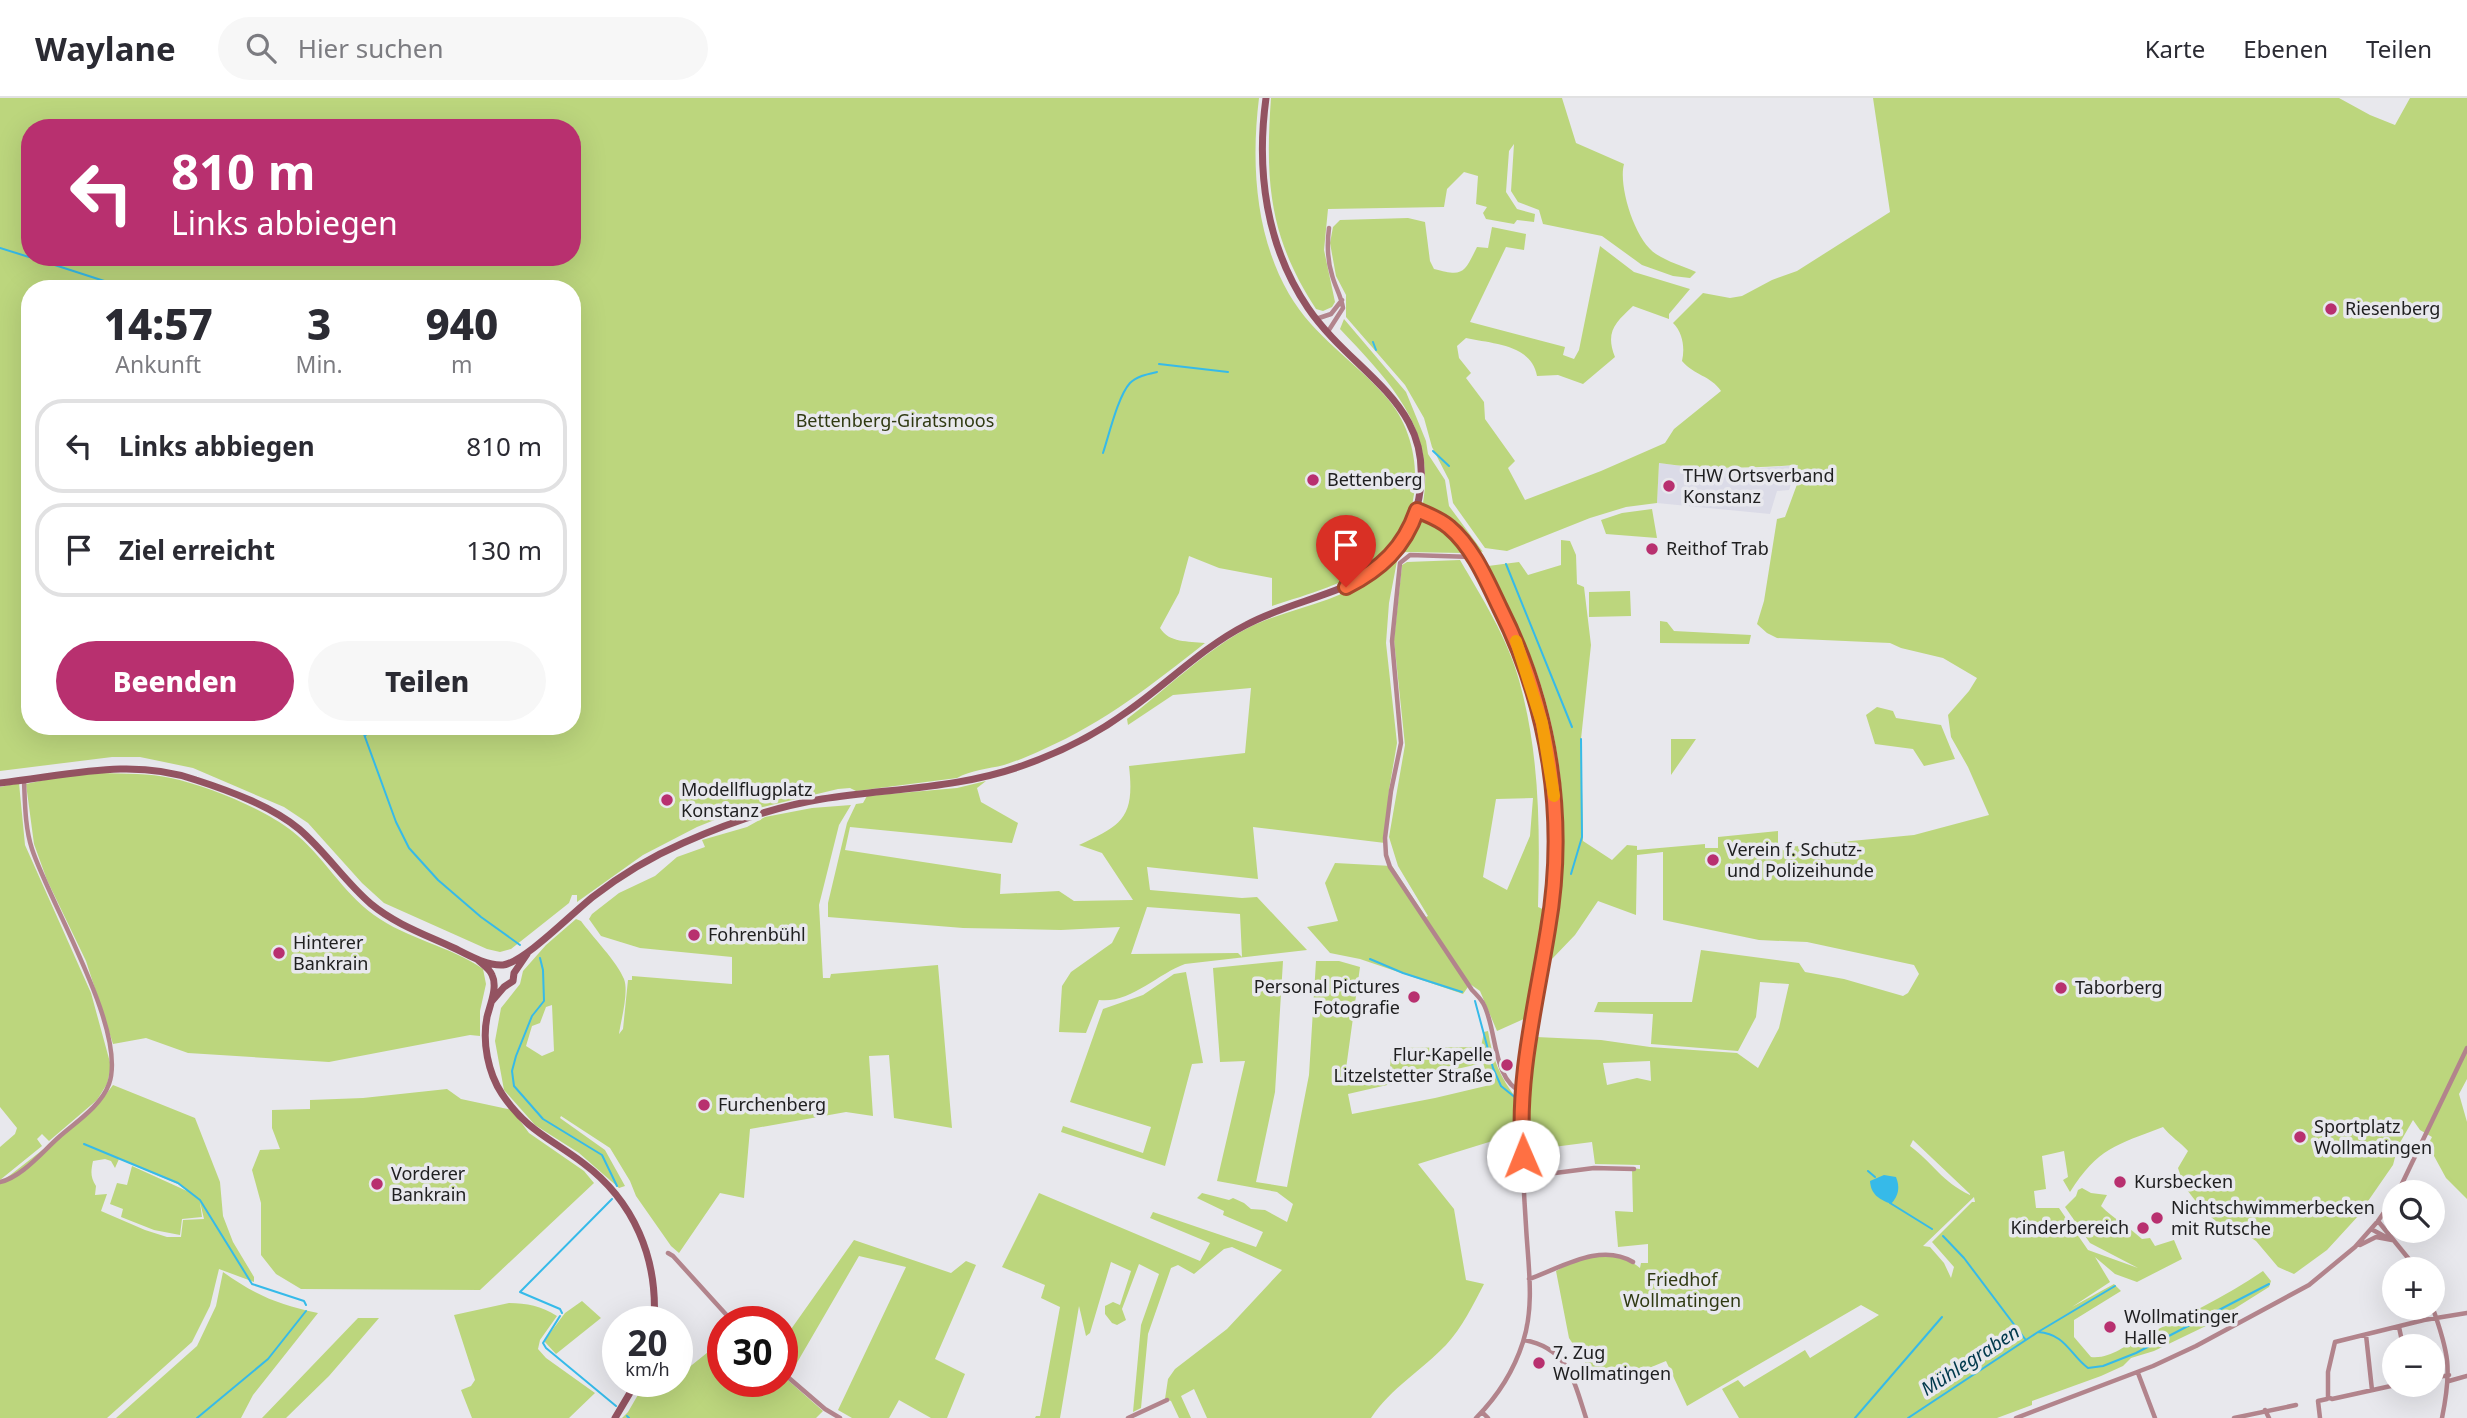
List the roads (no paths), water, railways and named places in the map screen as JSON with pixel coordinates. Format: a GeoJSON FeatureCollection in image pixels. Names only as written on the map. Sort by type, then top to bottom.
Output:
{"type":"FeatureCollection","features":[{"type":"Feature","properties":{"kind":"main road"},"geometry":{"type":"LineString","coordinates":[[492,1001],[513,981],[514,973],[530,951],[591,898],[666,851],[715,829],[774,809],[987,777],[1028,764],[1078,742],[1124,714],[1199,655],[1247,624],[1328,595],[1365,577],[1383,565],[1395,552],[1417,510],[1421,473],[1419,450],[1409,423],[1396,401],[1327,333],[1294,286],[1273,236],[1263,177],[1266,98]]}},
{"type":"Feature","properties":{"kind":"main road"},"geometry":{"type":"LineString","coordinates":[[0,783],[99,769],[137,768],[174,774],[216,787],[266,808],[297,828],[374,907],[401,924],[477,959],[512,968],[514,973]]}},
{"type":"Feature","properties":{"kind":"main road"},"geometry":{"type":"LineString","coordinates":[[530,951],[502,965],[493,978],[492,1001],[487,1020],[488,1058],[492,1075],[512,1109],[534,1132],[583,1163],[619,1196],[635,1221],[649,1255],[656,1306]]}},
{"type":"Feature","properties":{"kind":"main road"},"geometry":{"type":"LineString","coordinates":[[477,959],[504,987]]}},
{"type":"Feature","properties":{"kind":"main road"},"geometry":{"type":"LineString","coordinates":[[615,1418],[627,1397]]}},
{"type":"Feature","properties":{"kind":"street"},"geometry":{"type":"LineString","coordinates":[[1327,333],[1343,308],[1326,248],[1329,228]]}},
{"type":"Feature","properties":{"kind":"street"},"geometry":{"type":"LineString","coordinates":[[1316,319],[1331,314],[1342,300]]}},
{"type":"Feature","properties":{"kind":"street"},"geometry":{"type":"LineString","coordinates":[[1417,510],[1448,526],[1473,557],[1506,620],[1525,666],[1544,732],[1554,799],[1553,899],[1523,1093],[1528,1318],[1524,1340],[1508,1376],[1476,1418]]}},
{"type":"Feature","properties":{"kind":"street"},"geometry":{"type":"LineString","coordinates":[[1473,557],[1410,555],[1400,563],[1392,641],[1401,743],[1391,791],[1385,838],[1386,855],[1397,877],[1482,1001],[1503,1071],[1514,1088],[1523,1093]]}},
{"type":"Feature","properties":{"kind":"street"},"geometry":{"type":"LineString","coordinates":[[0,1182],[18,1173],[96,1104],[110,1082],[113,1067],[109,1040],[94,992],[31,845],[24,780]]}},
{"type":"Feature","properties":{"kind":"street"},"geometry":{"type":"LineString","coordinates":[[2404,1180],[2467,1048]]}},
{"type":"Feature","properties":{"kind":"street"},"geometry":{"type":"LineString","coordinates":[[1524,1177],[1594,1167],[1634,1168]]}},
{"type":"Feature","properties":{"kind":"street"},"geometry":{"type":"LineString","coordinates":[[2016,1418],[2138,1373],[2196,1346],[2309,1285],[2355,1247],[2382,1215]]}},
{"type":"Feature","properties":{"kind":"street"},"geometry":{"type":"LineString","coordinates":[[2378,1221],[2382,1226]]}},
{"type":"Feature","properties":{"kind":"street"},"geometry":{"type":"LineString","coordinates":[[2371,1229],[2382,1235]]}},
{"type":"Feature","properties":{"kind":"street"},"geometry":{"type":"LineString","coordinates":[[2355,1247],[2376,1237],[2382,1238]]}},
{"type":"Feature","properties":{"kind":"street"},"geometry":{"type":"LineString","coordinates":[[2396,1243],[2407,1257]]}},
{"type":"Feature","properties":{"kind":"street"},"geometry":{"type":"LineString","coordinates":[[668,1253],[718,1306]]}},
{"type":"Feature","properties":{"kind":"street"},"geometry":{"type":"LineString","coordinates":[[1529,1279],[1585,1258],[1619,1256],[1633,1262]]}},
{"type":"Feature","properties":{"kind":"street"},"geometry":{"type":"LineString","coordinates":[[2445,1317],[2467,1313]]}},
{"type":"Feature","properties":{"kind":"street"},"geometry":{"type":"LineString","coordinates":[[2328,1398],[2328,1372],[2335,1342],[2432,1320]]}},
{"type":"Feature","properties":{"kind":"street"},"geometry":{"type":"LineString","coordinates":[[2437,1320],[2447,1353],[2449,1378],[2442,1418]]}},
{"type":"Feature","properties":{"kind":"street"},"geometry":{"type":"LineString","coordinates":[[2399,1327],[2400,1334]]}},
{"type":"Feature","properties":{"kind":"street"},"geometry":{"type":"LineString","coordinates":[[2365,1335],[2372,1390]]}},
{"type":"Feature","properties":{"kind":"street"},"geometry":{"type":"LineString","coordinates":[[1524,1340],[1546,1347],[1567,1366],[1586,1418]]}},
{"type":"Feature","properties":{"kind":"street"},"geometry":{"type":"LineString","coordinates":[[2138,1373],[2155,1418]]}},
{"type":"Feature","properties":{"kind":"street"},"geometry":{"type":"LineString","coordinates":[[2445,1378],[2467,1376]]}},
{"type":"Feature","properties":{"kind":"street"},"geometry":{"type":"LineString","coordinates":[[798,1386],[840,1418]]}},
{"type":"Feature","properties":{"kind":"street"},"geometry":{"type":"LineString","coordinates":[[2320,1418],[2318,1401],[2382,1388]]}},
{"type":"Feature","properties":{"kind":"street"},"geometry":{"type":"LineString","coordinates":[[1128,1418],[1167,1400]]}},
{"type":"Feature","properties":{"kind":"street"},"geometry":{"type":"LineString","coordinates":[[2234,1418],[2296,1405]]}},
{"type":"Feature","properties":{"kind":"street"},"geometry":{"type":"LineString","coordinates":[[2265,1410],[2269,1418]]}},
{"type":"Feature","properties":{"kind":"street"},"geometry":{"type":"LineString","coordinates":[[1482,1412],[1488,1418]]}},
{"type":"Feature","properties":{"kind":"water"},"geometry":{"type":"Polygon","coordinates":[[[1884,1175],[1896,1177],[1897,1181],[1897,1194],[1891,1204],[1876,1196],[1871,1186],[1870,1181],[1884,1175]]]}},
{"type":"Feature","properties":{"kind":"waterway"},"geometry":{"type":"LineString","coordinates":[[0,248],[21,255]]}},
{"type":"Feature","properties":{"kind":"waterway"},"geometry":{"type":"LineString","coordinates":[[58,266],[101,280]]}},
{"type":"Feature","properties":{"kind":"waterway"},"geometry":{"type":"LineString","coordinates":[[1373,342],[1376,350]]}},
{"type":"Feature","properties":{"kind":"waterway"},"geometry":{"type":"LineString","coordinates":[[1159,364],[1228,372]]}},
{"type":"Feature","properties":{"kind":"waterway"},"geometry":{"type":"LineString","coordinates":[[1103,453],[1126,389],[1136,379],[1157,372]]}},
{"type":"Feature","properties":{"kind":"waterway"},"geometry":{"type":"LineString","coordinates":[[1433,451],[1449,466]]}},
{"type":"Feature","properties":{"kind":"waterway"},"geometry":{"type":"LineString","coordinates":[[1506,564],[1572,727]]}},
{"type":"Feature","properties":{"kind":"waterway"},"geometry":{"type":"LineString","coordinates":[[364,735],[396,822],[409,848],[438,880],[481,917],[520,945]]}},
{"type":"Feature","properties":{"kind":"waterway"},"geometry":{"type":"LineString","coordinates":[[1571,874],[1582,837],[1581,739]]}},
{"type":"Feature","properties":{"kind":"waterway"},"geometry":{"type":"LineString","coordinates":[[540,958],[544,1001],[532,1016],[516,1056],[512,1071],[514,1086],[543,1119],[602,1155],[617,1186]]}},
{"type":"Feature","properties":{"kind":"waterway"},"geometry":{"type":"LineString","coordinates":[[1370,959],[1462,992]]}},
{"type":"Feature","properties":{"kind":"waterway"},"geometry":{"type":"LineString","coordinates":[[1475,1001],[1493,1068],[1501,1086],[1517,1099]]}},
{"type":"Feature","properties":{"kind":"waterway"},"geometry":{"type":"LineString","coordinates":[[84,1144],[178,1183],[200,1200],[252,1284],[304,1301],[306,1305]]}},
{"type":"Feature","properties":{"kind":"waterway"},"geometry":{"type":"LineString","coordinates":[[1868,1171],[1875,1177]]}},
{"type":"Feature","properties":{"kind":"waterway"},"geometry":{"type":"LineString","coordinates":[[562,1313],[560,1309],[520,1292],[612,1199]]}},
{"type":"Feature","properties":{"kind":"waterway"},"geometry":{"type":"LineString","coordinates":[[1890,1203],[1932,1229]]}},
{"type":"Feature","properties":{"kind":"waterway"},"geometry":{"type":"LineString","coordinates":[[1943,1236],[1964,1258],[2025,1339]]}},
{"type":"Feature","properties":{"kind":"waterway","name":"Mühlegraben"},"geometry":{"type":"LineString","coordinates":[[1908,1418],[2038,1332],[2061,1341],[2088,1368],[2103,1366],[2136,1353],[2269,1284]]}},
{"type":"Feature","properties":{"kind":"waterway"},"geometry":{"type":"LineString","coordinates":[[2038,1332],[2115,1286]]}},
{"type":"Feature","properties":{"kind":"waterway"},"geometry":{"type":"LineString","coordinates":[[197,1418],[268,1359],[306,1311]]}},
{"type":"Feature","properties":{"kind":"waterway"},"geometry":{"type":"LineString","coordinates":[[560,1316],[543,1343],[546,1348],[616,1406]]}},
{"type":"Feature","properties":{"kind":"waterway"},"geometry":{"type":"LineString","coordinates":[[1855,1418],[1942,1317]]}},
{"type":"Feature","properties":{"kind":"place","name":"Riesenberg"},"geometry":{"type":"Point","coordinates":[2331,309]}},
{"type":"Feature","properties":{"kind":"place","name":"Bettenberg"},"geometry":{"type":"Point","coordinates":[1313,480]}},
{"type":"Feature","properties":{"kind":"place","name":"THW Ortsverband Konstanz"},"geometry":{"type":"Point","coordinates":[1669,486]}},
{"type":"Feature","properties":{"kind":"place","name":"Reithof Trab"},"geometry":{"type":"Point","coordinates":[1652,549]}},
{"type":"Feature","properties":{"kind":"place","name":"Modellflugplatz Konstanz"},"geometry":{"type":"Point","coordinates":[667,800]}},
{"type":"Feature","properties":{"kind":"place","name":"Verein f. Schutz- und Polizeihunde"},"geometry":{"type":"Point","coordinates":[1713,860]}},
{"type":"Feature","properties":{"kind":"place","name":"Fohrenbühl"},"geometry":{"type":"Point","coordinates":[694,935]}},
{"type":"Feature","properties":{"kind":"place","name":"Hinterer Bankrain"},"geometry":{"type":"Point","coordinates":[279,953]}},
{"type":"Feature","properties":{"kind":"place","name":"Taborberg"},"geometry":{"type":"Point","coordinates":[2061,988]}},
{"type":"Feature","properties":{"kind":"place","name":"Personal Pictures Fotografie"},"geometry":{"type":"Point","coordinates":[1414,997]}},
{"type":"Feature","properties":{"kind":"place","name":"Flur-Kapelle Litzelstetter Straße"},"geometry":{"type":"Point","coordinates":[1507,1065]}},
{"type":"Feature","properties":{"kind":"place","name":"Furchenberg"},"geometry":{"type":"Point","coordinates":[704,1105]}},
{"type":"Feature","properties":{"kind":"place","name":"Sportplatz Wollmatingen"},"geometry":{"type":"Point","coordinates":[2300,1137]}},
{"type":"Feature","properties":{"kind":"place","name":"Kursbecken"},"geometry":{"type":"Point","coordinates":[2120,1182]}},
{"type":"Feature","properties":{"kind":"place","name":"Vorderer Bankrain"},"geometry":{"type":"Point","coordinates":[377,1184]}},
{"type":"Feature","properties":{"kind":"place","name":"Nichtschwimmerbecken mit Rutsche"},"geometry":{"type":"Point","coordinates":[2157,1218]}},
{"type":"Feature","properties":{"kind":"place","name":"Kinderbereich"},"geometry":{"type":"Point","coordinates":[2143,1228]}},
{"type":"Feature","properties":{"kind":"place","name":"Wollmatinger Halle"},"geometry":{"type":"Point","coordinates":[2110,1327]}},
{"type":"Feature","properties":{"kind":"place","name":"7. Zug Wollmatingen"},"geometry":{"type":"Point","coordinates":[1539,1363]}},
{"type":"Feature","properties":{"kind":"park label","name":"Bettenberg-Giratsmoos"},"geometry":{"type":"Point","coordinates":[895,421]}},
{"type":"Feature","properties":{"kind":"park label","name":"Friedhof Wollmatingen"},"geometry":{"type":"Point","coordinates":[1682,1290]}}]}
